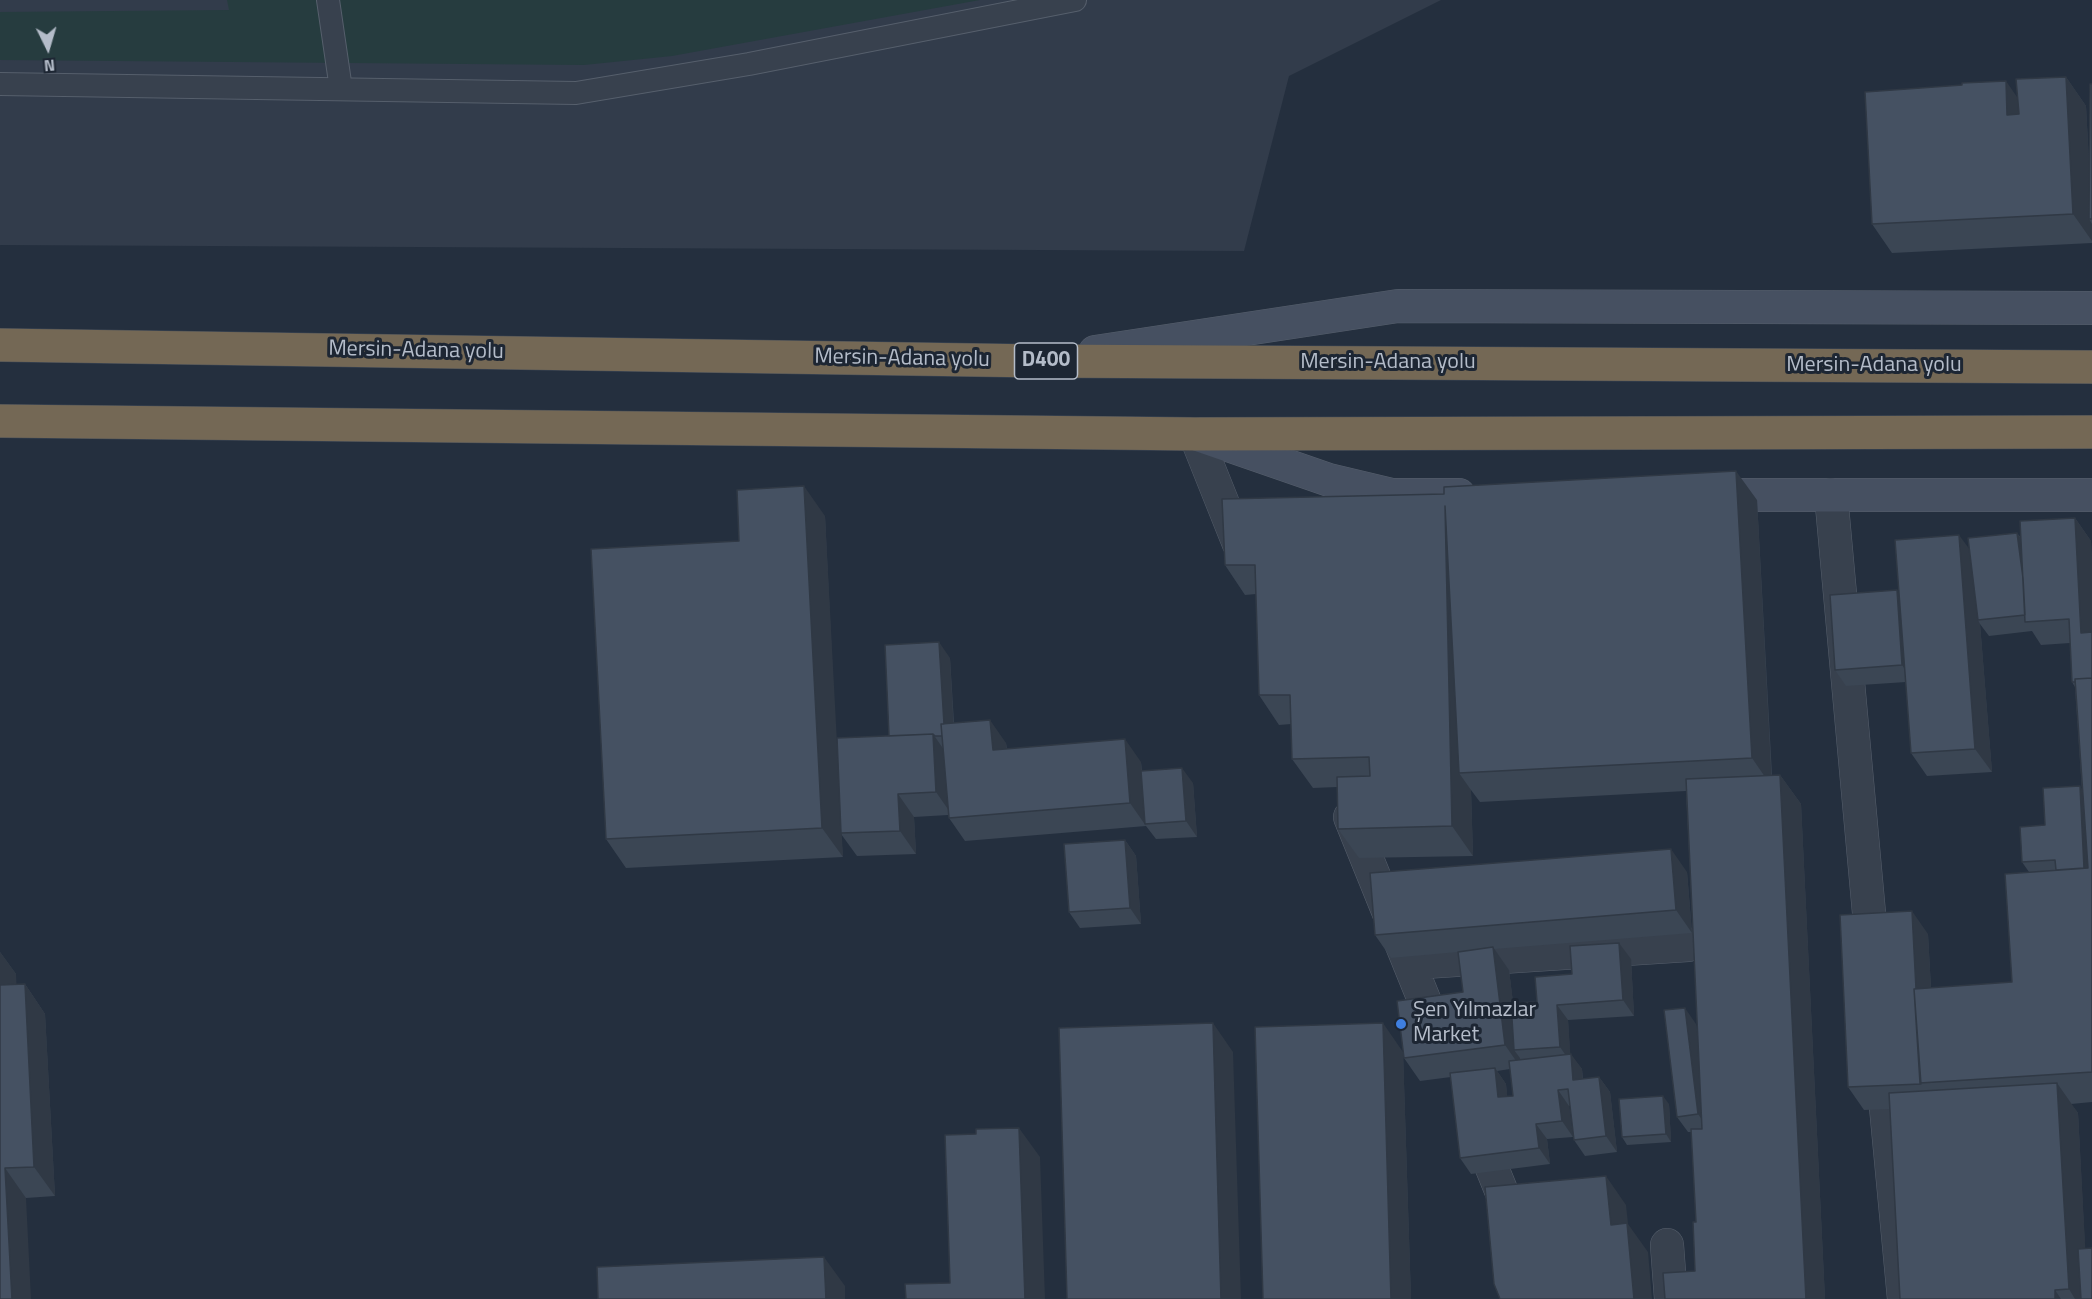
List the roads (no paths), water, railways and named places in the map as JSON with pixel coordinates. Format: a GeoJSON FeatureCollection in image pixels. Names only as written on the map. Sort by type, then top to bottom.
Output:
{"type":"FeatureCollection","features":[{"type":"Feature","properties":{"kind":"highway","name":"Mersin-Adana yolu"},"geometry":{"type":"LineString","coordinates":[[0,345],[1039,361],[2092,368]]}},
{"type":"Feature","properties":{"kind":"highway"},"geometry":{"type":"LineString","coordinates":[[0,421],[1195,434],[2092,432]]}},
{"type":"Feature","properties":{"kind":"main road"},"geometry":{"type":"LineString","coordinates":[[1039,361],[1398,306],[2092,309]]}},
{"type":"Feature","properties":{"kind":"main road"},"geometry":{"type":"LineString","coordinates":[[1195,434],[1329,480],[1392,495],[1487,495]]}},
{"type":"Feature","properties":{"kind":"main road"},"geometry":{"type":"LineString","coordinates":[[1677,495],[2092,495]]}},
{"type":"Feature","properties":{"kind":"street"},"geometry":{"type":"LineString","coordinates":[[1195,434],[1248,566]]}},
{"type":"Feature","properties":{"kind":"street"},"geometry":{"type":"LineString","coordinates":[[1831,495],[1876,992]]}},
{"type":"Feature","properties":{"kind":"street"},"geometry":{"type":"LineString","coordinates":[[1338,786],[1453,1071]]}},
{"type":"Feature","properties":{"kind":"street"},"geometry":{"type":"LineString","coordinates":[[1409,963],[1688,945]]}},
{"type":"Feature","properties":{"kind":"street"},"geometry":{"type":"LineString","coordinates":[[1880,1039],[1904,1299]]}},
{"type":"Feature","properties":{"kind":"street"},"geometry":{"type":"LineString","coordinates":[[1466,1104],[1545,1299]]}},
{"type":"Feature","properties":{"kind":"street"},"geometry":{"type":"LineString","coordinates":[[1667,1245],[1671,1299]]}},
{"type":"Feature","properties":{"kind":"lane"},"geometry":{"type":"LineString","coordinates":[[328,0],[341,89]]}},
{"type":"Feature","properties":{"kind":"lane"},"geometry":{"type":"LineString","coordinates":[[0,84],[576,93],[749,64],[1075,0]]}},
{"type":"Feature","properties":{"kind":"place","name":"Şen Yılmazlar Market"},"geometry":{"type":"Point","coordinates":[1401,1024]}}]}
